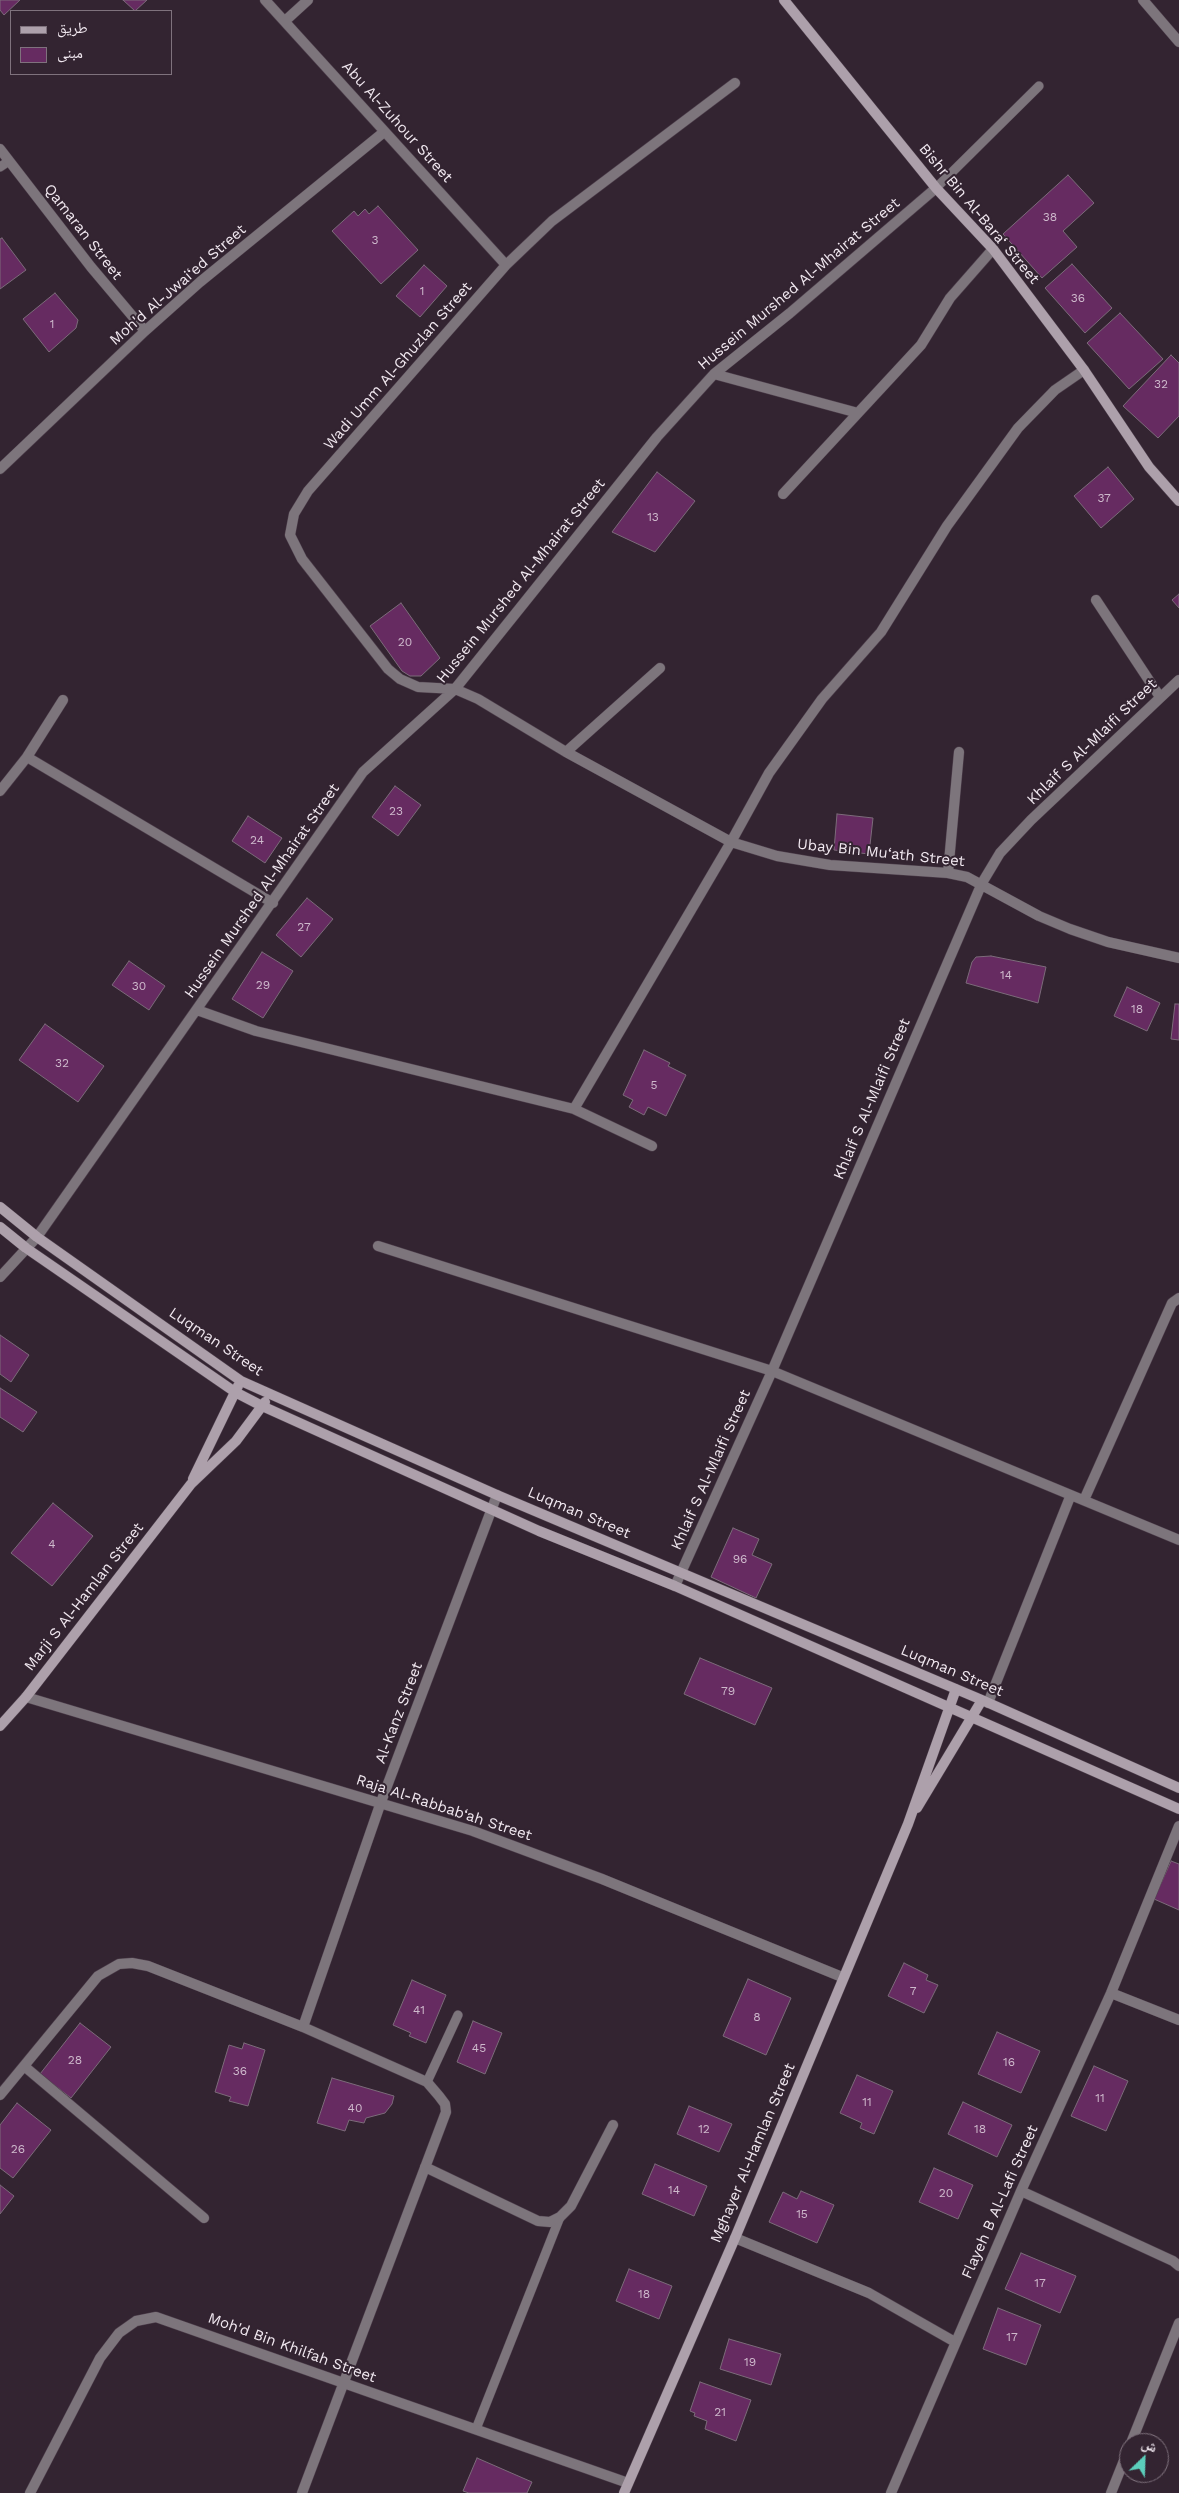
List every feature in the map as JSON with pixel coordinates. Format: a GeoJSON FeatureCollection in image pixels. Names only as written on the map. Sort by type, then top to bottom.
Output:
{"type":"FeatureCollection","features":[{"type":"Feature","properties":{"kind":"street","name":"Abu Al-Zuhour Street"},"geometry":{"type":"LineString","coordinates":[[264,0],[506,265]]}},
{"type":"Feature","properties":{"kind":"street"},"geometry":{"type":"LineString","coordinates":[[285,21],[308,0]]}},
{"type":"Feature","properties":{"kind":"street","name":"Bishr Bin Al-Bara‘ Street"},"geometry":{"type":"LineString","coordinates":[[784,0],[936,188],[993,249],[1084,370],[1149,467],[1179,501]]}},
{"type":"Feature","properties":{"kind":"street"},"geometry":{"type":"LineString","coordinates":[[1143,0],[1179,42]]}},
{"type":"Feature","properties":{"kind":"street","name":"Wadi Umm Al-Ghuzlan Street"},"geometry":{"type":"LineString","coordinates":[[455,689],[418,687],[400,680],[388,669],[302,558],[290,535],[294,514],[308,491],[506,265],[552,221],[735,83]]}},
{"type":"Feature","properties":{"kind":"street","name":"Moh'd Al-Jwai‘ed Street"},"geometry":{"type":"LineString","coordinates":[[0,469],[145,331],[200,282],[384,132]]}},
{"type":"Feature","properties":{"kind":"street","name":"Qamaran Street"},"geometry":{"type":"LineString","coordinates":[[0,149],[4,164],[145,331]]}},
{"type":"Feature","properties":{"kind":"street","name":"Hussein Murshed Al-Mhairat Street"},"geometry":{"type":"LineString","coordinates":[[0,1277],[37,1237],[273,903],[363,772],[455,689],[657,437],[714,374],[790,314],[936,188]]}},
{"type":"Feature","properties":{"kind":"street"},"geometry":{"type":"LineString","coordinates":[[784,494],[921,345],[950,298],[993,249]]}},
{"type":"Feature","properties":{"kind":"street"},"geometry":{"type":"LineString","coordinates":[[574,1109],[731,842],[769,773],[822,699],[881,632],[947,526],[1018,428],[1055,390],[1084,370]]}},
{"type":"Feature","properties":{"kind":"street"},"geometry":{"type":"LineString","coordinates":[[714,374],[858,413]]}},
{"type":"Feature","properties":{"kind":"street"},"geometry":{"type":"LineString","coordinates":[[1096,600],[1160,697]]}},
{"type":"Feature","properties":{"kind":"street"},"geometry":{"type":"LineString","coordinates":[[566,752],[660,668]]}},
{"type":"Feature","properties":{"kind":"street","name":"Khlaif S Al-Mlaifi Street"},"geometry":{"type":"LineString","coordinates":[[675,1586],[772,1371],[982,883],[1000,853],[1031,820],[1179,680]]}},
{"type":"Feature","properties":{"kind":"street","name":"Ubay Bin Mu‘ath Street"},"geometry":{"type":"LineString","coordinates":[[455,689],[478,699],[566,752],[731,842],[777,856],[830,865],[948,872],[982,883],[1038,916],[1070,930],[1126,946],[1179,958]]}},
{"type":"Feature","properties":{"kind":"street"},"geometry":{"type":"LineString","coordinates":[[0,791],[27,757],[63,700]]}},
{"type":"Feature","properties":{"kind":"street"},"geometry":{"type":"LineString","coordinates":[[948,872],[959,752]]}},
{"type":"Feature","properties":{"kind":"street"},"geometry":{"type":"LineString","coordinates":[[27,757],[273,903]]}},
{"type":"Feature","properties":{"kind":"street"},"geometry":{"type":"LineString","coordinates":[[197,1010],[256,1031],[574,1109],[652,1146]]}},
{"type":"Feature","properties":{"kind":"street","name":"Luqman Street"},"geometry":{"type":"LineString","coordinates":[[0,1207],[37,1237],[241,1381],[497,1496],[985,1701],[1179,1788]]}},
{"type":"Feature","properties":{"kind":"street","name":"Luqman Street"},"geometry":{"type":"LineString","coordinates":[[0,1227],[26,1248],[235,1392],[262,1406],[492,1510],[675,1586],[1179,1809]]}},
{"type":"Feature","properties":{"kind":"street"},"geometry":{"type":"LineString","coordinates":[[378,1246],[772,1371],[1070,1497],[1084,1500],[1179,1540]]}},
{"type":"Feature","properties":{"kind":"street"},"geometry":{"type":"LineString","coordinates":[[1084,1500],[1172,1303],[1179,1298]]}},
{"type":"Feature","properties":{"kind":"street","name":"Marji S Al-Hamlan Street"},"geometry":{"type":"LineString","coordinates":[[191,1484],[241,1381]]}},
{"type":"Feature","properties":{"kind":"street","name":"Marji S Al-Hamlan Street"},"geometry":{"type":"LineString","coordinates":[[0,1726],[26,1697],[191,1484],[236,1441],[270,1394]]}},
{"type":"Feature","properties":{"kind":"street","name":"Al-Kanz Street"},"geometry":{"type":"LineString","coordinates":[[304,2027],[381,1802],[497,1496]]}},
{"type":"Feature","properties":{"kind":"street"},"geometry":{"type":"LineString","coordinates":[[985,1701],[1070,1497]]}},
{"type":"Feature","properties":{"kind":"street","name":"Mghayer Al-Hamlan Street"},"geometry":{"type":"LineString","coordinates":[[626,2488],[734,2238],[842,1977],[908,1824],[956,1689]]}},
{"type":"Feature","properties":{"kind":"street","name":"Raja Al-Rabbab‘ah Street"},"geometry":{"type":"LineString","coordinates":[[26,1697],[473,1831],[602,1879],[842,1977]]}},
{"type":"Feature","properties":{"kind":"street","name":"Mghayer Al-Hamlan Street"},"geometry":{"type":"LineString","coordinates":[[908,1824],[973,1717],[985,1701]]}},
{"type":"Feature","properties":{"kind":"street","name":"Flayeh B Al-Lafi Street"},"geometry":{"type":"LineString","coordinates":[[891,2493],[1021,2191],[1111,1993],[1179,1826]]}},
{"type":"Feature","properties":{"kind":"street"},"geometry":{"type":"LineString","coordinates":[[0,2095],[98,1976],[119,1964],[148,1966],[304,2027],[427,2082],[439,2096],[445,2104],[446,2112],[302,2493]]}},
{"type":"Feature","properties":{"kind":"street"},"geometry":{"type":"LineString","coordinates":[[1111,1993],[1179,2020]]}},
{"type":"Feature","properties":{"kind":"street"},"geometry":{"type":"LineString","coordinates":[[24,2066],[204,2218]]}},
{"type":"Feature","properties":{"kind":"street"},"geometry":{"type":"LineString","coordinates":[[425,2167],[538,2221],[550,2222],[560,2218],[571,2206],[613,2125]]}},
{"type":"Feature","properties":{"kind":"street"},"geometry":{"type":"LineString","coordinates":[[1021,2191],[1174,2261],[1179,2266]]}},
{"type":"Feature","properties":{"kind":"street"},"geometry":{"type":"LineString","coordinates":[[734,2238],[869,2293],[955,2342]]}},
{"type":"Feature","properties":{"kind":"street","name":"Moh'd Bin Khilfah Street"},"geometry":{"type":"LineString","coordinates":[[30,2493],[100,2358],[120,2333],[136,2321],[156,2317],[181,2324],[476,2428],[626,2488]]}},
{"type":"Feature","properties":{"kind":"street"},"geometry":{"type":"LineString","coordinates":[[1135,2433],[1179,2323]]}},
{"type":"Feature","properties":{"kind":"street"},"geometry":{"type":"LineString","coordinates":[[1111,2493],[1119,2473]]}},
{"type":"Feature","properties":{"kind":"lane"},"geometry":{"type":"LineString","coordinates":[[936,188],[1039,86]]}},
{"type":"Feature","properties":{"kind":"lane"},"geometry":{"type":"LineString","coordinates":[[427,2082],[458,2015]]}},
{"type":"Feature","properties":{"kind":"lane"},"geometry":{"type":"LineString","coordinates":[[476,2428],[560,2218]]}},
{"type":"Feature","properties":{"kind":"building"},"geometry":{"type":"Polygon","coordinates":[[[0,0],[20,0],[4,15],[0,10],[0,0]]]}},
{"type":"Feature","properties":{"kind":"building"},"geometry":{"type":"Polygon","coordinates":[[[123,0],[147,0],[136,10],[123,0]]]}},
{"type":"Feature","properties":{"kind":"building"},"geometry":{"type":"Polygon","coordinates":[[[1068,175],[1094,203],[1063,231],[1077,247],[1042,278],[1003,234],[1068,175]]]}},
{"type":"Feature","properties":{"kind":"building"},"geometry":{"type":"Polygon","coordinates":[[[378,206],[418,250],[381,284],[332,231],[354,211],[358,216],[365,209],[369,214],[378,206]]]}},
{"type":"Feature","properties":{"kind":"building"},"geometry":{"type":"Polygon","coordinates":[[[2,238],[26,270],[0,289],[0,239],[2,238]]]}},
{"type":"Feature","properties":{"kind":"building"},"geometry":{"type":"Polygon","coordinates":[[[1072,264],[1112,308],[1085,333],[1045,288],[1072,264]]]}},
{"type":"Feature","properties":{"kind":"building"},"geometry":{"type":"Polygon","coordinates":[[[424,265],[447,286],[420,317],[396,296],[424,265]]]}},
{"type":"Feature","properties":{"kind":"building"},"geometry":{"type":"Polygon","coordinates":[[[55,293],[78,320],[76,328],[49,352],[23,319],[55,293]]]}},
{"type":"Feature","properties":{"kind":"building"},"geometry":{"type":"Polygon","coordinates":[[[1120,313],[1163,359],[1129,389],[1087,343],[1120,313]]]}},
{"type":"Feature","properties":{"kind":"building"},"geometry":{"type":"Polygon","coordinates":[[[1171,355],[1179,363],[1179,416],[1158,438],[1123,406],[1171,355]]]}},
{"type":"Feature","properties":{"kind":"building"},"geometry":{"type":"Polygon","coordinates":[[[1108,467],[1134,499],[1101,528],[1074,496],[1108,467]]]}},
{"type":"Feature","properties":{"kind":"building"},"geometry":{"type":"Polygon","coordinates":[[[657,472],[695,501],[655,552],[612,532],[657,472]]]}},
{"type":"Feature","properties":{"kind":"building"},"geometry":{"type":"Polygon","coordinates":[[[1179,594],[1179,608],[1172,600],[1179,594]]]}},
{"type":"Feature","properties":{"kind":"building"},"geometry":{"type":"Polygon","coordinates":[[[401,603],[440,658],[421,676],[410,676],[402,671],[370,626],[401,603]]]}},
{"type":"Feature","properties":{"kind":"building"},"geometry":{"type":"Polygon","coordinates":[[[395,786],[421,805],[398,836],[372,817],[395,786]]]}},
{"type":"Feature","properties":{"kind":"building"},"geometry":{"type":"Polygon","coordinates":[[[837,814],[873,818],[869,854],[834,850],[837,814]]]}},
{"type":"Feature","properties":{"kind":"building"},"geometry":{"type":"Polygon","coordinates":[[[248,816],[282,838],[265,863],[232,841],[248,816]]]}},
{"type":"Feature","properties":{"kind":"building"},"geometry":{"type":"Polygon","coordinates":[[[307,898],[333,919],[301,957],[276,935],[307,898]]]}},
{"type":"Feature","properties":{"kind":"building"},"geometry":{"type":"Polygon","coordinates":[[[262,952],[293,971],[263,1018],[232,999],[262,952]]]}},
{"type":"Feature","properties":{"kind":"building"},"geometry":{"type":"Polygon","coordinates":[[[991,956],[1046,967],[1038,1003],[966,983],[972,962],[976,957],[991,956]]]}},
{"type":"Feature","properties":{"kind":"building"},"geometry":{"type":"Polygon","coordinates":[[[129,961],[165,986],[149,1010],[112,985],[129,961]]]}},
{"type":"Feature","properties":{"kind":"building"},"geometry":{"type":"Polygon","coordinates":[[[1127,987],[1160,1003],[1147,1031],[1114,1016],[1127,987]]]}},
{"type":"Feature","properties":{"kind":"building"},"geometry":{"type":"Polygon","coordinates":[[[1175,1004],[1179,1004],[1179,1040],[1171,1039],[1175,1004]]]}},
{"type":"Feature","properties":{"kind":"building"},"geometry":{"type":"Polygon","coordinates":[[[45,1024],[104,1066],[78,1102],[19,1060],[45,1024]]]}},
{"type":"Feature","properties":{"kind":"building"},"geometry":{"type":"Polygon","coordinates":[[[644,1050],[670,1063],[668,1066],[686,1075],[666,1116],[648,1107],[644,1115],[629,1107],[633,1100],[623,1095],[644,1050]]]}},
{"type":"Feature","properties":{"kind":"building"},"geometry":{"type":"Polygon","coordinates":[[[0,1335],[29,1355],[11,1382],[0,1374],[0,1335]]]}},
{"type":"Feature","properties":{"kind":"building"},"geometry":{"type":"Polygon","coordinates":[[[0,1388],[37,1412],[23,1432],[0,1417],[0,1388]]]}},
{"type":"Feature","properties":{"kind":"building"},"geometry":{"type":"Polygon","coordinates":[[[53,1503],[93,1536],[52,1586],[11,1553],[53,1503]]]}},
{"type":"Feature","properties":{"kind":"building"},"geometry":{"type":"Polygon","coordinates":[[[733,1528],[759,1539],[752,1555],[772,1564],[756,1598],[711,1577],[733,1528]]]}},
{"type":"Feature","properties":{"kind":"building"},"geometry":{"type":"Polygon","coordinates":[[[700,1658],[772,1688],[755,1725],[684,1694],[700,1658]]]}},
{"type":"Feature","properties":{"kind":"building"},"geometry":{"type":"Polygon","coordinates":[[[1171,1861],[1179,1864],[1179,1910],[1154,1899],[1171,1861]]]}},
{"type":"Feature","properties":{"kind":"building"},"geometry":{"type":"Polygon","coordinates":[[[904,1963],[928,1975],[926,1980],[938,1985],[924,2013],[888,1996],[904,1963]]]}},
{"type":"Feature","properties":{"kind":"building"},"geometry":{"type":"Polygon","coordinates":[[[748,1979],[791,1998],[766,2055],[723,2036],[748,1979]]]}},
{"type":"Feature","properties":{"kind":"building"},"geometry":{"type":"Polygon","coordinates":[[[412,1980],[446,1995],[426,2043],[409,2036],[411,2033],[393,2025],[412,1980]]]}},
{"type":"Feature","properties":{"kind":"building"},"geometry":{"type":"Polygon","coordinates":[[[473,2021],[502,2033],[485,2074],[457,2062],[473,2021]]]}},
{"type":"Feature","properties":{"kind":"building"},"geometry":{"type":"Polygon","coordinates":[[[80,2023],[111,2047],[71,2098],[40,2074],[80,2023]]]}},
{"type":"Feature","properties":{"kind":"building"},"geometry":{"type":"Polygon","coordinates":[[[997,2032],[1040,2051],[1021,2093],[978,2074],[997,2032]]]}},
{"type":"Feature","properties":{"kind":"building"},"geometry":{"type":"Polygon","coordinates":[[[244,2043],[265,2050],[248,2106],[229,2101],[231,2097],[215,2092],[229,2045],[242,2049],[244,2043]]]}},
{"type":"Feature","properties":{"kind":"building"},"geometry":{"type":"Polygon","coordinates":[[[1094,2066],[1128,2081],[1106,2131],[1071,2116],[1094,2066]]]}},
{"type":"Feature","properties":{"kind":"building"},"geometry":{"type":"Polygon","coordinates":[[[857,2075],[893,2091],[874,2134],[860,2128],[862,2123],[840,2113],[857,2075]]]}},
{"type":"Feature","properties":{"kind":"building"},"geometry":{"type":"Polygon","coordinates":[[[332,2078],[394,2096],[392,2104],[385,2113],[366,2118],[364,2123],[349,2120],[345,2131],[317,2123],[332,2078]]]}},
{"type":"Feature","properties":{"kind":"building"},"geometry":{"type":"Polygon","coordinates":[[[963,2102],[1012,2125],[997,2157],[948,2134],[963,2102]]]}},
{"type":"Feature","properties":{"kind":"building"},"geometry":{"type":"Polygon","coordinates":[[[17,2103],[51,2130],[13,2178],[0,2168],[0,2125],[17,2103]]]}},
{"type":"Feature","properties":{"kind":"building"},"geometry":{"type":"Polygon","coordinates":[[[689,2106],[732,2124],[719,2152],[677,2134],[689,2106]]]}},
{"type":"Feature","properties":{"kind":"building"},"geometry":{"type":"Polygon","coordinates":[[[655,2164],[707,2186],[694,2216],[642,2194],[655,2164]]]}},
{"type":"Feature","properties":{"kind":"building"},"geometry":{"type":"Polygon","coordinates":[[[934,2168],[973,2185],[958,2219],[919,2202],[934,2168]]]}},
{"type":"Feature","properties":{"kind":"building"},"geometry":{"type":"Polygon","coordinates":[[[0,2185],[14,2196],[0,2214],[0,2185]]]}},
{"type":"Feature","properties":{"kind":"building"},"geometry":{"type":"Polygon","coordinates":[[[801,2191],[834,2205],[817,2243],[769,2222],[783,2192],[797,2199],[801,2191]]]}},
{"type":"Feature","properties":{"kind":"building"},"geometry":{"type":"Polygon","coordinates":[[[1021,2253],[1076,2276],[1060,2313],[1005,2289],[1021,2253]]]}},
{"type":"Feature","properties":{"kind":"building"},"geometry":{"type":"Polygon","coordinates":[[[629,2269],[672,2286],[659,2319],[616,2301],[629,2269]]]}},
{"type":"Feature","properties":{"kind":"building"},"geometry":{"type":"Polygon","coordinates":[[[998,2308],[1041,2325],[1026,2365],[983,2349],[998,2308]]]}},
{"type":"Feature","properties":{"kind":"building"},"geometry":{"type":"Polygon","coordinates":[[[729,2339],[781,2354],[771,2385],[720,2369],[729,2339]]]}},
{"type":"Feature","properties":{"kind":"building"},"geometry":{"type":"Polygon","coordinates":[[[700,2382],[751,2400],[736,2441],[705,2429],[707,2421],[694,2416],[695,2413],[690,2411],[700,2382]]]}},
{"type":"Feature","properties":{"kind":"building"},"geometry":{"type":"Polygon","coordinates":[[[477,2458],[532,2482],[527,2493],[469,2493],[463,2491],[477,2458]]]}}]}
